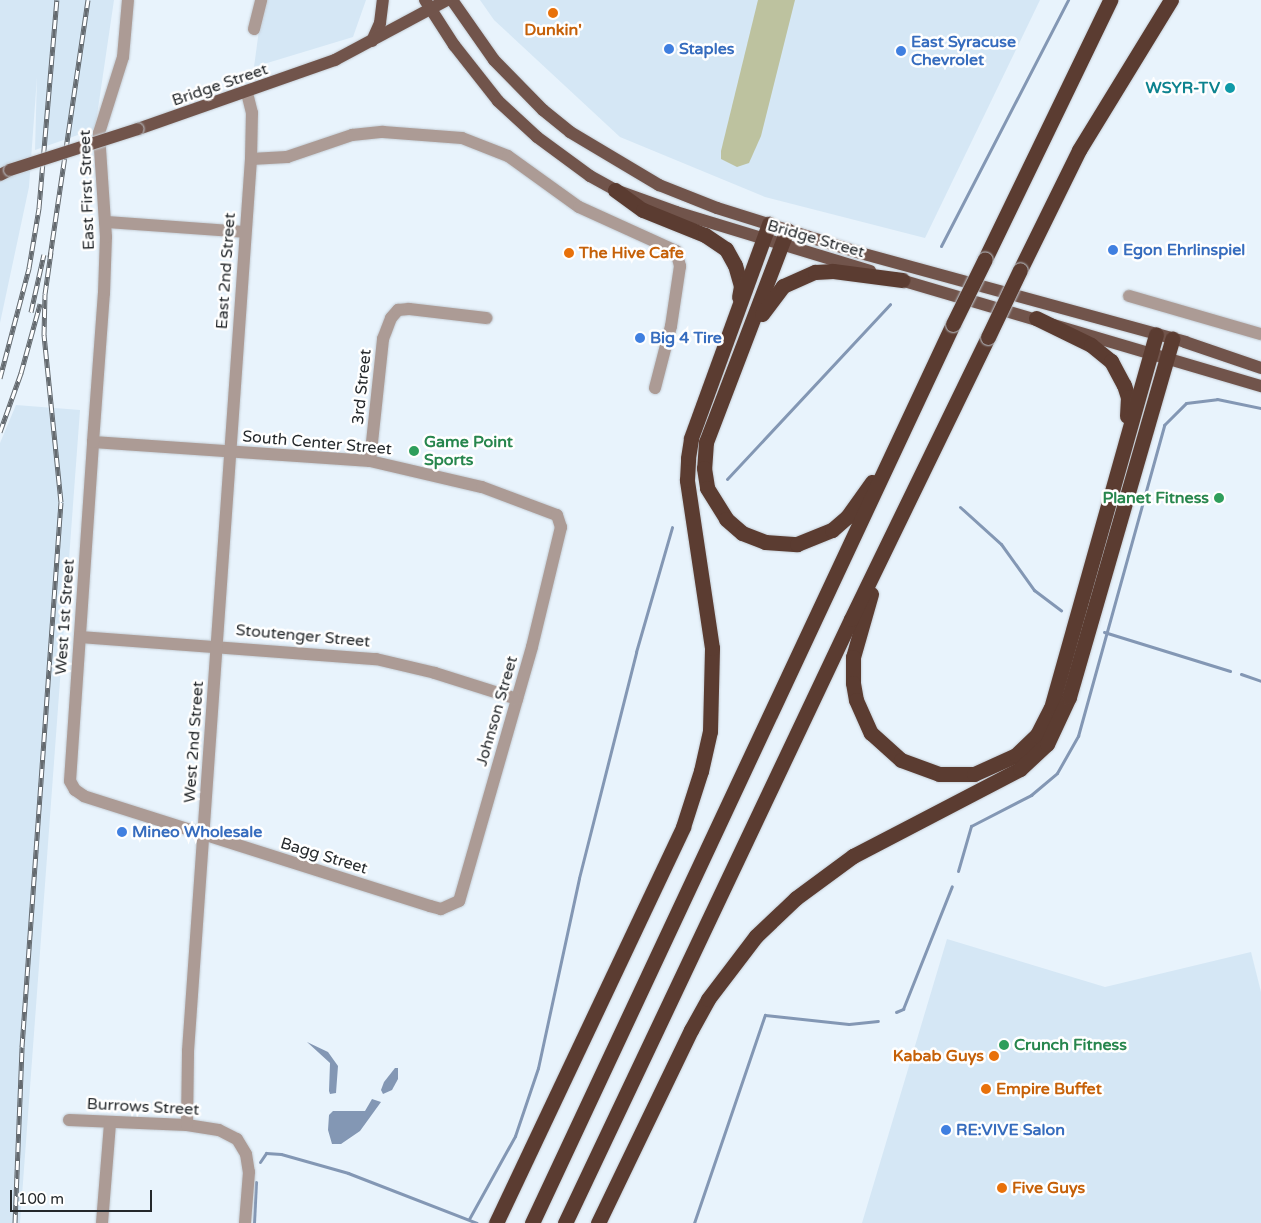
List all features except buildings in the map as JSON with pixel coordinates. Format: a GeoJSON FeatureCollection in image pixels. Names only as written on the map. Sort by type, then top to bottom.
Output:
{"type":"FeatureCollection","features":[{"type":"Feature","properties":{"kind":"highway"},"geometry":{"type":"LineString","coordinates":[[532,1223],[587,1101],[892,452],[1110,0]]}},
{"type":"Feature","properties":{"kind":"highway"},"geometry":{"type":"LineString","coordinates":[[565,1223],[1020,270],[1087,136],[1171,0]]}},
{"type":"Feature","properties":{"kind":"highway"},"geometry":{"type":"LineString","coordinates":[[615,190],[643,210],[705,235],[726,249],[736,265],[741,286],[734,322]]}},
{"type":"Feature","properties":{"kind":"highway"},"geometry":{"type":"LineString","coordinates":[[496,1223],[683,827],[701,771],[710,731],[712,648],[687,480],[688,458],[691,438],[769,224]]}},
{"type":"Feature","properties":{"kind":"highway"},"geometry":{"type":"LineString","coordinates":[[787,230],[749,334],[706,442],[704,468],[707,488],[716,505],[742,532],[777,544],[808,541],[832,530],[847,517],[892,452]]}},
{"type":"Feature","properties":{"kind":"highway"},"geometry":{"type":"LineString","coordinates":[[749,334],[774,295],[802,276],[833,271],[902,280]]}},
{"type":"Feature","properties":{"kind":"highway"},"geometry":{"type":"LineString","coordinates":[[1036,318],[1098,350],[1118,371],[1128,398],[1126,443]]}},
{"type":"Feature","properties":{"kind":"highway"},"geometry":{"type":"LineString","coordinates":[[885,552],[853,657],[852,683],[865,723],[884,747],[901,760],[921,770],[956,776],[974,774],[1000,765],[1016,755],[1037,735],[1051,708],[1156,334]]}},
{"type":"Feature","properties":{"kind":"highway"},"geometry":{"type":"LineString","coordinates":[[598,1223],[690,1030],[708,999],[756,936],[796,898],[853,856],[1020,769],[1047,744],[1069,697],[1172,339]]}},
{"type":"Feature","properties":{"kind":"highway"},"geometry":{"type":"LineString","coordinates":[[524,1223],[587,1101]]}},
{"type":"Feature","properties":{"kind":"main road"},"geometry":{"type":"LineString","coordinates":[[372,42],[380,23],[383,0]]}},
{"type":"Feature","properties":{"kind":"main road","name":"Bridge Street"},"geometry":{"type":"LineString","coordinates":[[2,172],[247,93],[335,60],[372,42],[428,5],[447,0]]}},
{"type":"Feature","properties":{"kind":"main road","name":"Bridge Street"},"geometry":{"type":"LineString","coordinates":[[452,0],[494,60],[542,110],[570,132],[659,185],[787,230],[1156,334],[1261,368]]}},
{"type":"Feature","properties":{"kind":"main road","name":"Bridge Street"},"geometry":{"type":"LineString","coordinates":[[428,5],[498,101],[544,142],[615,190],[764,241],[1151,351],[1261,386]]}},
{"type":"Feature","properties":{"kind":"street","name":"East First Street"},"geometry":{"type":"LineString","coordinates":[[93,442],[106,222],[99,133],[123,57],[128,0]]}},
{"type":"Feature","properties":{"kind":"street"},"geometry":{"type":"LineString","coordinates":[[254,29],[261,0]]}},
{"type":"Feature","properties":{"kind":"street","name":"East 2nd Street"},"geometry":{"type":"LineString","coordinates":[[230,452],[251,159],[252,112],[247,93]]}},
{"type":"Feature","properties":{"kind":"street"},"geometry":{"type":"LineString","coordinates":[[251,159],[287,157],[352,135],[383,132],[462,138],[508,156],[579,207],[676,251],[680,266],[671,326],[655,388]]}},
{"type":"Feature","properties":{"kind":"street"},"geometry":{"type":"LineString","coordinates":[[106,222],[246,232]]}},
{"type":"Feature","properties":{"kind":"street"},"geometry":{"type":"LineString","coordinates":[[1128,296],[1261,334]]}},
{"type":"Feature","properties":{"kind":"street","name":"3rd Street"},"geometry":{"type":"LineString","coordinates":[[370,461],[383,339],[391,318],[398,310],[409,308],[486,318]]}},
{"type":"Feature","properties":{"kind":"street","name":"South Center Street"},"geometry":{"type":"LineString","coordinates":[[93,442],[370,461],[482,487],[550,510],[559,518]]}},
{"type":"Feature","properties":{"kind":"street","name":"West 1st Street"},"geometry":{"type":"LineString","coordinates":[[76,791],[70,782],[93,442]]}},
{"type":"Feature","properties":{"kind":"street","name":"West 2nd Street"},"geometry":{"type":"LineString","coordinates":[[187,1125],[188,1051],[230,452]]}},
{"type":"Feature","properties":{"kind":"street","name":"Johnson Street"},"geometry":{"type":"LineString","coordinates":[[450,906],[459,901],[462,894],[517,699],[561,527],[559,518]]}},
{"type":"Feature","properties":{"kind":"street","name":"Stoutenger Street"},"geometry":{"type":"LineString","coordinates":[[80,637],[376,658],[435,673],[517,699]]}},
{"type":"Feature","properties":{"kind":"street","name":"Bagg Street"},"geometry":{"type":"LineString","coordinates":[[76,791],[204,836],[430,906],[450,906]]}},
{"type":"Feature","properties":{"kind":"street","name":"Burrows Street"},"geometry":{"type":"LineString","coordinates":[[69,1120],[187,1125],[219,1130],[240,1142],[249,1172],[245,1223]]}},
{"type":"Feature","properties":{"kind":"street"},"geometry":{"type":"LineString","coordinates":[[102,1223],[110,1123]]}},
{"type":"Feature","properties":{"kind":"shaded area"},"geometry":{"type":"Polygon","coordinates":[[[0,0],[114,0],[95,129],[35,150],[37,77],[29,187],[0,323],[0,0]]]}},
{"type":"Feature","properties":{"kind":"shaded area"},"geometry":{"type":"Polygon","coordinates":[[[263,0],[366,0],[353,37],[254,67],[263,0]]]}},
{"type":"Feature","properties":{"kind":"shaded area"},"geometry":{"type":"Polygon","coordinates":[[[480,0],[1040,0],[925,238],[765,197],[620,137],[494,20],[480,0]]]}},
{"type":"Feature","properties":{"kind":"shaded area"},"geometry":{"type":"Polygon","coordinates":[[[16,405],[80,410],[20,1223],[0,1223],[0,443],[16,405]]]}},
{"type":"Feature","properties":{"kind":"shaded area"},"geometry":{"type":"Polygon","coordinates":[[[947,939],[1105,987],[1251,952],[1261,992],[1261,1223],[862,1223],[947,939]]]}},
{"type":"Feature","properties":{"kind":"green space"},"geometry":{"type":"Polygon","coordinates":[[[758,0],[795,0],[761,136],[749,163],[737,167],[721,159],[721,151],[758,0]]]}},
{"type":"Feature","properties":{"kind":"water"},"geometry":{"type":"Polygon","coordinates":[[[307,1042],[328,1052],[338,1066],[336,1093],[330,1094],[329,1091],[330,1063],[307,1042]]]}},
{"type":"Feature","properties":{"kind":"water"},"geometry":{"type":"Polygon","coordinates":[[[395,1068],[398,1068],[398,1079],[392,1090],[383,1094],[381,1090],[384,1082],[395,1068]]]}},
{"type":"Feature","properties":{"kind":"water"},"geometry":{"type":"Polygon","coordinates":[[[372,1099],[381,1102],[360,1131],[341,1144],[332,1144],[328,1130],[329,1115],[333,1111],[365,1111],[372,1099]]]}},
{"type":"Feature","properties":{"kind":"waterway"},"geometry":{"type":"LineString","coordinates":[[941,246],[1068,0]]}},
{"type":"Feature","properties":{"kind":"waterway"},"geometry":{"type":"LineString","coordinates":[[727,479],[890,304]]}},
{"type":"Feature","properties":{"kind":"waterway"},"geometry":{"type":"LineString","coordinates":[[958,871],[971,826],[1031,795],[1057,773],[1078,736],[1164,425],[1186,403],[1217,399],[1261,408]]}},
{"type":"Feature","properties":{"kind":"waterway"},"geometry":{"type":"LineString","coordinates":[[960,507],[1001,544],[1034,590],[1061,610]]}},
{"type":"Feature","properties":{"kind":"waterway"},"geometry":{"type":"LineString","coordinates":[[469,1219],[515,1136],[538,1068],[579,878],[636,652],[672,527]]}},
{"type":"Feature","properties":{"kind":"waterway"},"geometry":{"type":"LineString","coordinates":[[1104,632],[1230,671]]}},
{"type":"Feature","properties":{"kind":"waterway"},"geometry":{"type":"LineString","coordinates":[[1241,674],[1261,681]]}},
{"type":"Feature","properties":{"kind":"waterway"},"geometry":{"type":"LineString","coordinates":[[896,1012],[903,1009],[952,886]]}},
{"type":"Feature","properties":{"kind":"waterway"},"geometry":{"type":"LineString","coordinates":[[694,1223],[765,1015],[849,1024],[878,1021]]}},
{"type":"Feature","properties":{"kind":"waterway"},"geometry":{"type":"LineString","coordinates":[[260,1162],[266,1153],[281,1154],[348,1173],[477,1223]]}},
{"type":"Feature","properties":{"kind":"waterway"},"geometry":{"type":"LineString","coordinates":[[254,1223],[256,1182]]}},
{"type":"Feature","properties":{"kind":"railway"},"geometry":{"type":"LineString","coordinates":[[0,378],[29,268],[39,208],[57,0]]}},
{"type":"Feature","properties":{"kind":"railway"},"geometry":{"type":"LineString","coordinates":[[50,257],[88,0]]}},
{"type":"Feature","properties":{"kind":"railway"},"geometry":{"type":"LineString","coordinates":[[15,1223],[22,1047],[61,502],[44,335],[45,294],[51,252]]}},
{"type":"Feature","properties":{"kind":"railway"},"geometry":{"type":"LineString","coordinates":[[31,312],[44,254]]}},
{"type":"Feature","properties":{"kind":"railway"},"geometry":{"type":"LineString","coordinates":[[0,432],[21,373],[40,304]]}},
{"type":"Feature","properties":{"kind":"place","name":"Dunkin'"},"geometry":{"type":"Point","coordinates":[553,13]}},
{"type":"Feature","properties":{"kind":"place","name":"Staples"},"geometry":{"type":"Point","coordinates":[669,49]}},
{"type":"Feature","properties":{"kind":"place","name":"East Syracuse Chevrolet"},"geometry":{"type":"Point","coordinates":[901,51]}},
{"type":"Feature","properties":{"kind":"place","name":"WSYR-TV"},"geometry":{"type":"Point","coordinates":[1230,88]}},
{"type":"Feature","properties":{"kind":"place","name":"Egon Ehrlinspiel"},"geometry":{"type":"Point","coordinates":[1113,250]}},
{"type":"Feature","properties":{"kind":"place","name":"The Hive Cafe"},"geometry":{"type":"Point","coordinates":[569,253]}},
{"type":"Feature","properties":{"kind":"place","name":"Big 4 Tire"},"geometry":{"type":"Point","coordinates":[640,338]}},
{"type":"Feature","properties":{"kind":"place","name":"Game Point Sports"},"geometry":{"type":"Point","coordinates":[414,451]}},
{"type":"Feature","properties":{"kind":"place","name":"Planet Fitness"},"geometry":{"type":"Point","coordinates":[1219,498]}},
{"type":"Feature","properties":{"kind":"place","name":"Mineo Wholesale"},"geometry":{"type":"Point","coordinates":[122,832]}},
{"type":"Feature","properties":{"kind":"place","name":"Crunch Fitness"},"geometry":{"type":"Point","coordinates":[1004,1045]}},
{"type":"Feature","properties":{"kind":"place","name":"Kabab Guys"},"geometry":{"type":"Point","coordinates":[994,1056]}},
{"type":"Feature","properties":{"kind":"place","name":"Empire Buffet"},"geometry":{"type":"Point","coordinates":[986,1089]}},
{"type":"Feature","properties":{"kind":"place","name":"RE:VIVE Salon"},"geometry":{"type":"Point","coordinates":[946,1130]}},
{"type":"Feature","properties":{"kind":"place","name":"Five Guys"},"geometry":{"type":"Point","coordinates":[1002,1188]}}]}
